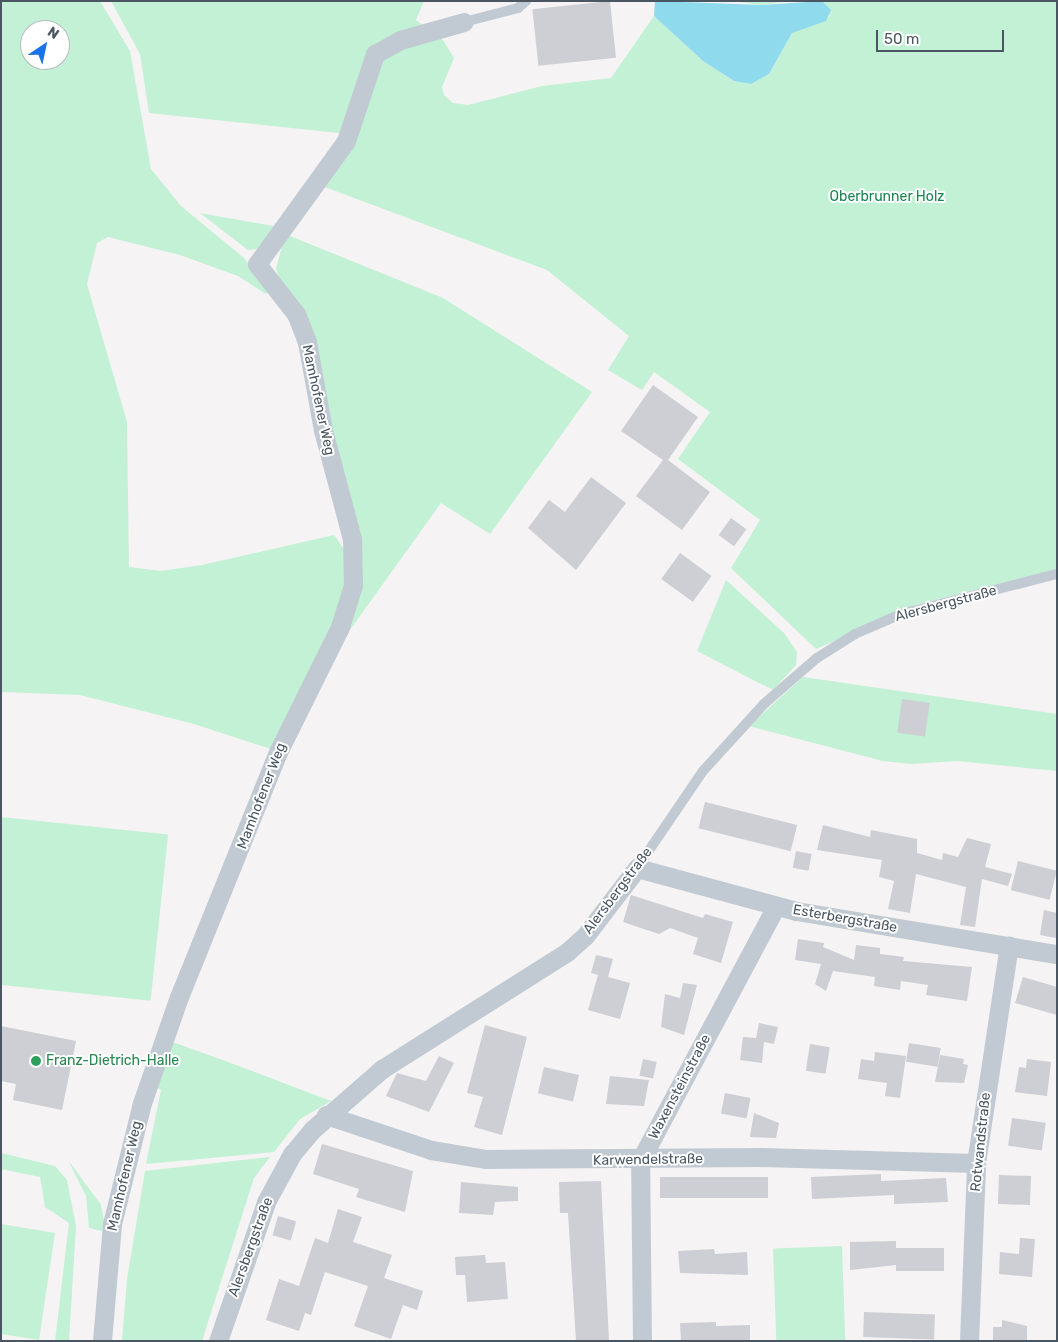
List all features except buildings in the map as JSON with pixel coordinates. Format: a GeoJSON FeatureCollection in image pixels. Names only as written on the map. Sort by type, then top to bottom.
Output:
{"type":"FeatureCollection","features":[{"type":"Feature","properties":{"kind":"street","name":"Mamhofener Weg"},"geometry":{"type":"LineString","coordinates":[[102,1341],[112,1224],[142,1103],[179,997],[279,750],[340,627],[353,585],[352,539],[323,430],[307,342],[296,314],[257,264],[346,141],[375,54],[408,38],[464,22]]}},
{"type":"Feature","properties":{"kind":"street","name":"Esterbergstraße"},"geometry":{"type":"LineString","coordinates":[[637,868],[776,906],[1057,954]]}},
{"type":"Feature","properties":{"kind":"street","name":"Alersbergstraße"},"geometry":{"type":"LineString","coordinates":[[218,1341],[266,1202],[292,1154],[326,1115],[415,1046],[567,952],[586,936],[637,868]]}},
{"type":"Feature","properties":{"kind":"street","name":"Waxensteinstraße"},"geometry":{"type":"LineString","coordinates":[[642,1341],[640,1161],[776,906]]}},
{"type":"Feature","properties":{"kind":"street","name":"Rotwandstraße"},"geometry":{"type":"LineString","coordinates":[[969,1341],[976,1163],[1008,946]]}},
{"type":"Feature","properties":{"kind":"street","name":"Karwendelstraße"},"geometry":{"type":"LineString","coordinates":[[326,1115],[454,1156],[640,1161],[759,1157],[976,1163]]}},
{"type":"Feature","properties":{"kind":"lane"},"geometry":{"type":"LineString","coordinates":[[464,22],[518,8],[526,1]]}},
{"type":"Feature","properties":{"kind":"lane","name":"Alersbergstraße"},"geometry":{"type":"LineString","coordinates":[[637,868],[709,764],[764,704],[817,658],[855,634],[901,614],[1057,574]]}},
{"type":"Feature","properties":{"kind":"green space"},"geometry":{"type":"Polygon","coordinates":[[[1,1],[100,1],[130,51],[151,169],[181,206],[244,258],[269,290],[266,294],[238,276],[180,255],[108,237],[97,243],[87,284],[127,422],[129,567],[161,571],[202,565],[334,535],[349,556],[346,598],[274,750],[194,724],[80,695],[1,692],[1,1]]]}},
{"type":"Feature","properties":{"kind":"green space","name":"Oberbrunner Holz"},"geometry":{"type":"Polygon","coordinates":[[[111,1],[424,1],[416,20],[443,40],[454,58],[442,87],[444,95],[453,103],[468,105],[542,86],[611,78],[654,16],[703,61],[734,81],[751,84],[769,74],[792,33],[830,16],[822,1],[1057,1],[1057,569],[915,605],[816,649],[731,568],[760,520],[678,459],[710,412],[654,372],[642,390],[608,370],[629,336],[547,270],[322,186],[356,137],[371,77],[386,53],[379,48],[367,65],[348,134],[149,113],[140,54],[111,1]]]}},
{"type":"Feature","properties":{"kind":"green space"},"geometry":{"type":"Polygon","coordinates":[[[733,1],[788,1],[762,5],[733,1]]]}},
{"type":"Feature","properties":{"kind":"green space"},"geometry":{"type":"Polygon","coordinates":[[[200,213],[279,227],[258,249],[248,250],[200,213]]]}},
{"type":"Feature","properties":{"kind":"green space"},"geometry":{"type":"Polygon","coordinates":[[[285,234],[443,298],[592,392],[490,534],[441,503],[327,662],[358,549],[276,269],[285,234]]]}},
{"type":"Feature","properties":{"kind":"green space"},"geometry":{"type":"Polygon","coordinates":[[[726,580],[784,633],[797,652],[796,665],[773,690],[697,651],[726,580]]]}},
{"type":"Feature","properties":{"kind":"green space"},"geometry":{"type":"Polygon","coordinates":[[[803,677],[1057,714],[1057,771],[957,761],[912,764],[883,761],[749,726],[803,677]]]}},
{"type":"Feature","properties":{"kind":"green space"},"geometry":{"type":"Polygon","coordinates":[[[1,817],[168,835],[151,1001],[1,985],[1,817]]]}},
{"type":"Feature","properties":{"kind":"green space"},"geometry":{"type":"Polygon","coordinates":[[[170,1041],[331,1101],[300,1119],[274,1152],[146,1164],[161,1090],[155,1086],[170,1041]]]}},
{"type":"Feature","properties":{"kind":"green space"},"geometry":{"type":"Polygon","coordinates":[[[1,1153],[55,1166],[67,1180],[76,1226],[69,1341],[55,1341],[69,1223],[45,1207],[40,1177],[1,1169],[1,1153]]]}},
{"type":"Feature","properties":{"kind":"green space"},"geometry":{"type":"Polygon","coordinates":[[[270,1157],[254,1178],[202,1341],[122,1341],[127,1279],[145,1171],[270,1157]]]}},
{"type":"Feature","properties":{"kind":"green space"},"geometry":{"type":"Polygon","coordinates":[[[68,1160],[101,1205],[106,1232],[89,1228],[86,1196],[68,1160]]]}},
{"type":"Feature","properties":{"kind":"green space"},"geometry":{"type":"Polygon","coordinates":[[[1,1224],[55,1233],[39,1340],[1,1334],[1,1224]]]}},
{"type":"Feature","properties":{"kind":"green space"},"geometry":{"type":"Polygon","coordinates":[[[842,1246],[845,1341],[776,1341],[773,1248],[842,1246]]]}},
{"type":"Feature","properties":{"kind":"water"},"geometry":{"type":"Polygon","coordinates":[[[655,1],[762,5],[822,1],[831,10],[826,21],[792,33],[769,74],[751,84],[734,81],[703,61],[654,16],[655,1]]]}},
{"type":"Feature","properties":{"kind":"place","name":"Franz-Dietrich-Halle"},"geometry":{"type":"Point","coordinates":[36,1061]}}]}
